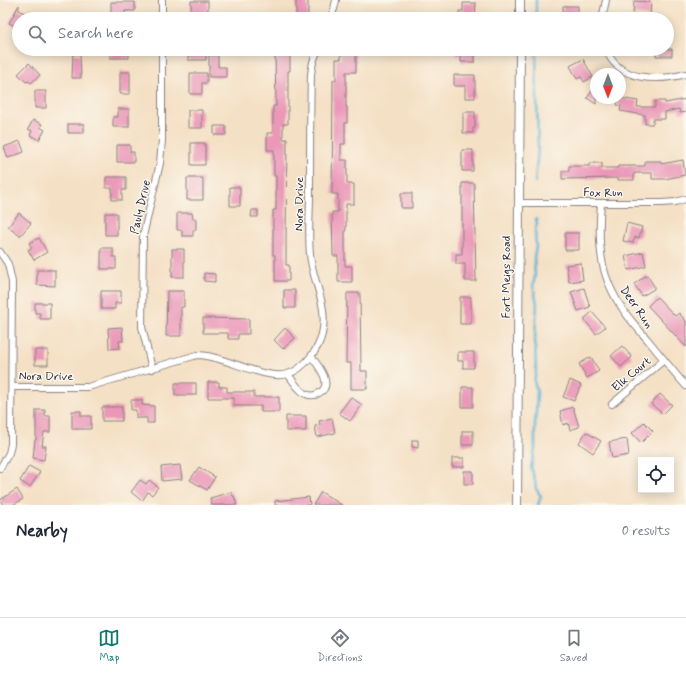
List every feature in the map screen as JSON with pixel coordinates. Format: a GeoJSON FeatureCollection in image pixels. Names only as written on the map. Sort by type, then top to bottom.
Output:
{"type":"FeatureCollection","features":[{"type":"Feature","properties":{"kind":"street"},"geometry":{"type":"LineString","coordinates":[[162,0],[162,12]]}},
{"type":"Feature","properties":{"kind":"street"},"geometry":{"type":"LineString","coordinates":[[333,12],[336,0]]}},
{"type":"Feature","properties":{"kind":"street"},"geometry":{"type":"LineString","coordinates":[[520,0],[520,12]]}},
{"type":"Feature","properties":{"kind":"street"},"geometry":{"type":"LineString","coordinates":[[603,12],[606,0]]}},
{"type":"Feature","properties":{"kind":"street","name":"Pauly Drive"},"geometry":{"type":"LineString","coordinates":[[152,369],[142,327],[142,254],[145,225],[160,163],[162,140],[162,56]]}},
{"type":"Feature","properties":{"kind":"street","name":"Nora Drive"},"geometry":{"type":"LineString","coordinates":[[12,387],[88,387],[197,355],[207,355],[260,372],[288,374],[296,370],[311,356],[317,347],[322,334],[324,322],[324,308],[310,252],[311,74],[315,56]]}},
{"type":"Feature","properties":{"kind":"street","name":"Fort Meigs Road"},"geometry":{"type":"LineString","coordinates":[[517,505],[520,56]]}},
{"type":"Feature","properties":{"kind":"street"},"geometry":{"type":"LineString","coordinates":[[610,56],[616,65],[633,75],[645,78],[658,78],[686,74]]}},
{"type":"Feature","properties":{"kind":"street","name":"Fox Run"},"geometry":{"type":"LineString","coordinates":[[519,203],[662,203],[686,199]]}},
{"type":"Feature","properties":{"kind":"street","name":"Deer Run"},"geometry":{"type":"LineString","coordinates":[[601,203],[600,247],[605,275],[612,291],[627,315],[686,386]]}},
{"type":"Feature","properties":{"kind":"street"},"geometry":{"type":"LineString","coordinates":[[0,252],[8,264],[12,282],[11,444],[9,453],[0,468]]}},
{"type":"Feature","properties":{"kind":"street"},"geometry":{"type":"LineString","coordinates":[[288,374],[302,392],[312,395],[322,392],[326,383],[325,378],[311,356]]}},
{"type":"Feature","properties":{"kind":"street","name":"Elk Court"},"geometry":{"type":"LineString","coordinates":[[612,404],[664,360]]}},
{"type":"Feature","properties":{"kind":"building"},"geometry":{"type":"Polygon","coordinates":[[[296,0],[308,0],[308,12],[296,12],[296,0]]]}},
{"type":"Feature","properties":{"kind":"building"},"geometry":{"type":"Polygon","coordinates":[[[191,1],[208,1],[208,12],[191,12],[191,1]]]}},
{"type":"Feature","properties":{"kind":"building"},"geometry":{"type":"Polygon","coordinates":[[[634,1],[651,2],[650,12],[633,12],[634,1]]]}},
{"type":"Feature","properties":{"kind":"building"},"geometry":{"type":"Polygon","coordinates":[[[111,2],[135,2],[135,11],[111,12],[111,2]]]}},
{"type":"Feature","properties":{"kind":"building"},"geometry":{"type":"Polygon","coordinates":[[[463,3],[476,3],[475,12],[459,12],[463,11],[463,3]]]}},
{"type":"Feature","properties":{"kind":"building"},"geometry":{"type":"Polygon","coordinates":[[[19,5],[19,10],[23,12],[15,12],[19,5]]]}},
{"type":"Feature","properties":{"kind":"building"},"geometry":{"type":"Polygon","coordinates":[[[563,6],[578,6],[578,12],[563,12],[563,6]]]}},
{"type":"Feature","properties":{"kind":"building"},"geometry":{"type":"Polygon","coordinates":[[[12,18],[12,24],[9,23],[12,18]]]}},
{"type":"Feature","properties":{"kind":"building"},"geometry":{"type":"Polygon","coordinates":[[[73,56],[80,56],[81,78],[72,78],[73,56]]]}},
{"type":"Feature","properties":{"kind":"building"},"geometry":{"type":"Polygon","coordinates":[[[110,56],[129,56],[129,58],[110,58],[110,56]]]}},
{"type":"Feature","properties":{"kind":"building"},"geometry":{"type":"Polygon","coordinates":[[[188,56],[206,56],[206,60],[188,60],[188,56]]]}},
{"type":"Feature","properties":{"kind":"building"},"geometry":{"type":"Polygon","coordinates":[[[209,56],[218,56],[218,67],[226,67],[226,77],[209,77],[209,56]]]}},
{"type":"Feature","properties":{"kind":"building"},"geometry":{"type":"Polygon","coordinates":[[[275,56],[290,56],[290,71],[288,71],[288,124],[283,124],[283,139],[287,139],[286,265],[289,265],[289,281],[275,281],[275,255],[273,255],[273,210],[276,210],[276,176],[274,176],[274,150],[267,150],[267,133],[273,133],[273,106],[276,106],[275,56]]]}},
{"type":"Feature","properties":{"kind":"building"},"geometry":{"type":"Polygon","coordinates":[[[341,56],[356,56],[356,72],[346,72],[347,123],[345,123],[345,144],[341,144],[341,160],[347,160],[347,184],[354,184],[354,204],[346,204],[345,230],[345,266],[352,266],[352,282],[338,282],[338,256],[333,256],[332,212],[338,212],[338,194],[332,194],[333,80],[336,80],[336,59],[341,59],[341,56]]]}},
{"type":"Feature","properties":{"kind":"building"},"geometry":{"type":"Polygon","coordinates":[[[461,56],[475,56],[475,62],[461,62],[461,56]]]}},
{"type":"Feature","properties":{"kind":"building"},"geometry":{"type":"Polygon","coordinates":[[[583,59],[590,72],[590,79],[584,82],[581,77],[577,79],[570,66],[583,59]]]}},
{"type":"Feature","properties":{"kind":"building"},"geometry":{"type":"Polygon","coordinates":[[[29,63],[40,75],[31,83],[28,81],[26,82],[18,74],[29,63]]]}},
{"type":"Feature","properties":{"kind":"building"},"geometry":{"type":"Polygon","coordinates":[[[120,72],[130,72],[130,94],[120,94],[120,72]]]}},
{"type":"Feature","properties":{"kind":"building"},"geometry":{"type":"Polygon","coordinates":[[[190,73],[207,73],[207,83],[202,83],[202,94],[190,94],[190,73]]]}},
{"type":"Feature","properties":{"kind":"building"},"geometry":{"type":"Polygon","coordinates":[[[454,75],[475,75],[475,98],[465,98],[465,86],[454,86],[454,75]]]}},
{"type":"Feature","properties":{"kind":"building"},"geometry":{"type":"Polygon","coordinates":[[[35,91],[46,91],[46,108],[35,108],[35,91]]]}},
{"type":"Feature","properties":{"kind":"building"},"geometry":{"type":"Polygon","coordinates":[[[626,99],[638,101],[637,107],[655,107],[655,101],[665,101],[665,103],[686,99],[686,112],[680,113],[679,109],[665,112],[665,119],[653,119],[653,124],[645,124],[645,115],[620,111],[621,106],[617,105],[626,104],[626,99]]]}},
{"type":"Feature","properties":{"kind":"building"},"geometry":{"type":"Polygon","coordinates":[[[118,109],[129,109],[129,127],[113,127],[113,117],[118,117],[118,109]]]}},
{"type":"Feature","properties":{"kind":"building"},"geometry":{"type":"Polygon","coordinates":[[[188,110],[202,110],[202,128],[188,128],[188,110]]]}},
{"type":"Feature","properties":{"kind":"building"},"geometry":{"type":"Polygon","coordinates":[[[463,112],[475,112],[475,128],[473,128],[473,133],[463,133],[463,112]]]}},
{"type":"Feature","properties":{"kind":"building"},"geometry":{"type":"Polygon","coordinates":[[[33,120],[42,124],[40,127],[45,130],[39,140],[30,135],[32,131],[28,129],[33,120]]]}},
{"type":"Feature","properties":{"kind":"building"},"geometry":{"type":"Polygon","coordinates":[[[68,124],[84,124],[84,133],[68,133],[68,124]]]}},
{"type":"Feature","properties":{"kind":"building"},"geometry":{"type":"Polygon","coordinates":[[[214,126],[226,126],[226,135],[214,135],[214,126]]]}},
{"type":"Feature","properties":{"kind":"building"},"geometry":{"type":"Polygon","coordinates":[[[20,141],[24,152],[8,158],[4,147],[20,141]]]}},
{"type":"Feature","properties":{"kind":"building"},"geometry":{"type":"Polygon","coordinates":[[[191,143],[205,143],[205,165],[191,165],[191,143]]]}},
{"type":"Feature","properties":{"kind":"building"},"geometry":{"type":"Polygon","coordinates":[[[117,145],[130,145],[130,152],[134,152],[134,162],[117,162],[117,145]]]}},
{"type":"Feature","properties":{"kind":"building"},"geometry":{"type":"Polygon","coordinates":[[[462,150],[473,150],[473,171],[462,171],[462,150]]]}},
{"type":"Feature","properties":{"kind":"building"},"geometry":{"type":"Polygon","coordinates":[[[683,160],[685,175],[665,179],[652,179],[652,173],[634,173],[634,180],[618,180],[618,178],[562,179],[562,171],[569,171],[569,166],[589,166],[589,163],[602,163],[602,168],[618,168],[618,166],[645,166],[645,161],[661,161],[661,164],[683,160]]]}},
{"type":"Feature","properties":{"kind":"building"},"geometry":{"type":"Polygon","coordinates":[[[106,177],[126,177],[126,190],[122,190],[122,200],[112,200],[112,188],[106,188],[106,177]]]}},
{"type":"Feature","properties":{"kind":"building"},"geometry":{"type":"Polygon","coordinates":[[[187,178],[203,178],[203,200],[187,200],[187,178]]]}},
{"type":"Feature","properties":{"kind":"building"},"geometry":{"type":"Polygon","coordinates":[[[462,183],[474,183],[476,281],[465,281],[465,264],[456,264],[456,254],[462,254],[462,183]]]}},
{"type":"Feature","properties":{"kind":"building"},"geometry":{"type":"Polygon","coordinates":[[[230,187],[240,187],[240,206],[230,206],[230,187]]]}},
{"type":"Feature","properties":{"kind":"building"},"geometry":{"type":"Polygon","coordinates":[[[401,193],[412,193],[412,208],[401,208],[401,193]]]}},
{"type":"Feature","properties":{"kind":"building"},"geometry":{"type":"Polygon","coordinates":[[[252,210],[258,210],[258,217],[251,217],[252,210]]]}},
{"type":"Feature","properties":{"kind":"building"},"geometry":{"type":"Polygon","coordinates":[[[19,213],[31,223],[20,236],[8,227],[19,213]]]}},
{"type":"Feature","properties":{"kind":"building"},"geometry":{"type":"Polygon","coordinates":[[[105,213],[117,213],[117,235],[105,235],[105,213]]]}},
{"type":"Feature","properties":{"kind":"building"},"geometry":{"type":"Polygon","coordinates":[[[177,213],[192,213],[193,219],[196,219],[196,230],[193,230],[193,236],[182,236],[182,230],[177,230],[177,213]]]}},
{"type":"Feature","properties":{"kind":"building"},"geometry":{"type":"Polygon","coordinates":[[[627,223],[642,227],[639,238],[635,237],[633,243],[623,241],[627,223]]]}},
{"type":"Feature","properties":{"kind":"building"},"geometry":{"type":"Polygon","coordinates":[[[565,233],[579,233],[579,250],[565,250],[565,233]]]}},
{"type":"Feature","properties":{"kind":"building"},"geometry":{"type":"Polygon","coordinates":[[[39,238],[47,252],[34,260],[28,250],[32,248],[29,243],[39,238]]]}},
{"type":"Feature","properties":{"kind":"building"},"geometry":{"type":"Polygon","coordinates":[[[101,248],[113,248],[113,257],[116,257],[116,269],[101,269],[101,248]]]}},
{"type":"Feature","properties":{"kind":"building"},"geometry":{"type":"Polygon","coordinates":[[[172,249],[184,249],[184,277],[172,277],[172,249]]]}},
{"type":"Feature","properties":{"kind":"building"},"geometry":{"type":"Polygon","coordinates":[[[643,252],[646,266],[628,270],[625,256],[643,252]]]}},
{"type":"Feature","properties":{"kind":"building"},"geometry":{"type":"Polygon","coordinates":[[[581,263],[583,280],[569,282],[566,265],[581,263]]]}},
{"type":"Feature","properties":{"kind":"building"},"geometry":{"type":"Polygon","coordinates":[[[37,270],[55,270],[55,286],[37,285],[37,270]]]}},
{"type":"Feature","properties":{"kind":"building"},"geometry":{"type":"Polygon","coordinates":[[[204,273],[215,274],[215,282],[204,281],[204,273]]]}},
{"type":"Feature","properties":{"kind":"building"},"geometry":{"type":"Polygon","coordinates":[[[647,275],[654,286],[654,289],[642,296],[634,284],[647,275]]]}},
{"type":"Feature","properties":{"kind":"building"},"geometry":{"type":"Polygon","coordinates":[[[584,288],[590,307],[578,311],[571,292],[584,288]]]}},
{"type":"Feature","properties":{"kind":"building"},"geometry":{"type":"Polygon","coordinates":[[[284,290],[295,290],[295,308],[284,308],[284,290]]]}},
{"type":"Feature","properties":{"kind":"building"},"geometry":{"type":"Polygon","coordinates":[[[101,291],[121,291],[121,303],[115,303],[115,309],[101,309],[101,291]]]}},
{"type":"Feature","properties":{"kind":"building"},"geometry":{"type":"Polygon","coordinates":[[[167,291],[184,291],[184,307],[181,307],[181,336],[166,336],[167,291]]]}},
{"type":"Feature","properties":{"kind":"building"},"geometry":{"type":"Polygon","coordinates":[[[347,293],[360,293],[361,371],[367,371],[367,389],[351,389],[351,363],[346,363],[347,293]]]}},
{"type":"Feature","properties":{"kind":"building"},"geometry":{"type":"Polygon","coordinates":[[[460,297],[471,297],[471,324],[460,324],[460,297]]]}},
{"type":"Feature","properties":{"kind":"building"},"geometry":{"type":"Polygon","coordinates":[[[657,297],[675,316],[679,313],[686,321],[686,347],[648,306],[657,297]]]}},
{"type":"Feature","properties":{"kind":"building"},"geometry":{"type":"Polygon","coordinates":[[[35,303],[50,303],[50,319],[40,319],[40,313],[35,313],[35,303]]]}},
{"type":"Feature","properties":{"kind":"building"},"geometry":{"type":"Polygon","coordinates":[[[592,312],[605,327],[596,334],[584,319],[592,312]]]}},
{"type":"Feature","properties":{"kind":"building"},"geometry":{"type":"Polygon","coordinates":[[[203,318],[249,319],[249,334],[238,334],[238,339],[228,339],[228,333],[203,333],[203,318]]]}},
{"type":"Feature","properties":{"kind":"building"},"geometry":{"type":"Polygon","coordinates":[[[122,327],[123,341],[119,341],[120,348],[109,349],[108,328],[122,327]]]}},
{"type":"Feature","properties":{"kind":"building"},"geometry":{"type":"Polygon","coordinates":[[[285,328],[295,338],[283,349],[274,340],[285,328]]]}},
{"type":"Feature","properties":{"kind":"building"},"geometry":{"type":"Polygon","coordinates":[[[622,346],[632,357],[621,367],[611,356],[622,346]]]}},
{"type":"Feature","properties":{"kind":"building"},"geometry":{"type":"Polygon","coordinates":[[[35,350],[48,350],[48,365],[35,365],[35,350]]]}},
{"type":"Feature","properties":{"kind":"building"},"geometry":{"type":"Polygon","coordinates":[[[458,352],[474,352],[474,368],[463,368],[463,361],[458,361],[458,352]]]}},
{"type":"Feature","properties":{"kind":"building"},"geometry":{"type":"Polygon","coordinates":[[[591,357],[599,371],[587,378],[579,364],[591,357]]]}},
{"type":"Feature","properties":{"kind":"building"},"geometry":{"type":"Polygon","coordinates":[[[570,380],[581,385],[574,401],[563,397],[570,380]]]}},
{"type":"Feature","properties":{"kind":"building"},"geometry":{"type":"Polygon","coordinates":[[[208,382],[219,382],[219,387],[227,387],[227,392],[254,392],[254,397],[279,397],[279,412],[261,412],[261,406],[234,406],[234,398],[208,398],[208,382]]]}},
{"type":"Feature","properties":{"kind":"building"},"geometry":{"type":"Polygon","coordinates":[[[175,383],[196,383],[196,395],[175,395],[175,383]]]}},
{"type":"Feature","properties":{"kind":"building"},"geometry":{"type":"Polygon","coordinates":[[[462,387],[473,387],[473,407],[462,407],[462,387]]]}},
{"type":"Feature","properties":{"kind":"building"},"geometry":{"type":"Polygon","coordinates":[[[660,394],[672,405],[663,414],[651,404],[660,394]]]}},
{"type":"Feature","properties":{"kind":"building"},"geometry":{"type":"Polygon","coordinates":[[[351,397],[362,405],[350,421],[339,413],[351,397]]]}},
{"type":"Feature","properties":{"kind":"building"},"geometry":{"type":"Polygon","coordinates":[[[131,400],[142,400],[142,405],[154,406],[154,423],[147,423],[147,418],[136,418],[136,410],[131,410],[131,400]]]}},
{"type":"Feature","properties":{"kind":"building"},"geometry":{"type":"Polygon","coordinates":[[[102,407],[122,407],[122,421],[102,421],[102,407]]]}},
{"type":"Feature","properties":{"kind":"building"},"geometry":{"type":"Polygon","coordinates":[[[573,407],[579,427],[570,430],[568,423],[563,425],[560,411],[573,407]]]}},
{"type":"Feature","properties":{"kind":"building"},"geometry":{"type":"Polygon","coordinates":[[[36,410],[45,410],[45,416],[50,416],[50,432],[44,432],[42,446],[46,446],[44,460],[33,458],[36,440],[36,410]]]}},
{"type":"Feature","properties":{"kind":"building"},"geometry":{"type":"Polygon","coordinates":[[[72,411],[81,411],[81,416],[91,416],[91,429],[72,429],[72,411]]]}},
{"type":"Feature","properties":{"kind":"building"},"geometry":{"type":"Polygon","coordinates":[[[286,416],[306,416],[306,431],[286,431],[286,416]]]}},
{"type":"Feature","properties":{"kind":"building"},"geometry":{"type":"Polygon","coordinates":[[[332,418],[335,433],[317,437],[315,426],[320,425],[319,421],[332,418]]]}},
{"type":"Feature","properties":{"kind":"building"},"geometry":{"type":"Polygon","coordinates":[[[644,422],[653,431],[641,443],[632,433],[644,422]]]}},
{"type":"Feature","properties":{"kind":"building"},"geometry":{"type":"Polygon","coordinates":[[[462,431],[473,431],[473,445],[462,445],[462,431]]]}},
{"type":"Feature","properties":{"kind":"building"},"geometry":{"type":"Polygon","coordinates":[[[586,432],[601,441],[593,453],[579,443],[586,432]]]}},
{"type":"Feature","properties":{"kind":"building"},"geometry":{"type":"Polygon","coordinates":[[[627,439],[629,455],[612,458],[609,442],[627,439]]]}},
{"type":"Feature","properties":{"kind":"building"},"geometry":{"type":"Polygon","coordinates":[[[412,440],[418,440],[418,448],[412,447],[412,440]]]}},
{"type":"Feature","properties":{"kind":"building"},"geometry":{"type":"Polygon","coordinates":[[[452,458],[464,458],[464,467],[452,467],[452,458]]]}},
{"type":"Feature","properties":{"kind":"building"},"geometry":{"type":"Polygon","coordinates":[[[180,465],[182,479],[162,481],[161,467],[180,465]]]}},
{"type":"Feature","properties":{"kind":"building"},"geometry":{"type":"Polygon","coordinates":[[[29,466],[40,472],[30,487],[20,481],[29,466]]]}},
{"type":"Feature","properties":{"kind":"building"},"geometry":{"type":"Polygon","coordinates":[[[199,467],[215,477],[207,490],[190,480],[199,467]]]}},
{"type":"Feature","properties":{"kind":"building"},"geometry":{"type":"Polygon","coordinates":[[[464,471],[473,471],[473,484],[464,484],[464,471]]]}},
{"type":"Feature","properties":{"kind":"building"},"geometry":{"type":"Polygon","coordinates":[[[140,480],[146,484],[149,480],[158,487],[152,495],[148,492],[142,501],[131,492],[140,480]]]}},
{"type":"Feature","properties":{"kind":"building"},"geometry":{"type":"Polygon","coordinates":[[[17,489],[23,499],[13,505],[3,505],[0,500],[17,489]]]}},
{"type":"Feature","properties":{"kind":"building"},"geometry":{"type":"Polygon","coordinates":[[[231,492],[237,505],[212,505],[210,498],[231,492]]]}},
{"type":"Feature","properties":{"kind":"building"},"geometry":{"type":"Polygon","coordinates":[[[321,492],[342,505],[313,505],[321,492]]]}},
{"type":"Feature","properties":{"kind":"building"},"geometry":{"type":"Polygon","coordinates":[[[309,497],[310,505],[275,505],[275,501],[309,497]]]}},
{"type":"Feature","properties":{"kind":"waterway"},"geometry":{"type":"LineString","coordinates":[[536,0],[536,12]]}},
{"type":"Feature","properties":{"kind":"waterway"},"geometry":{"type":"LineString","coordinates":[[535,182],[538,149],[536,56]]}},
{"type":"Feature","properties":{"kind":"waterway"},"geometry":{"type":"LineString","coordinates":[[536,219],[536,247],[534,257],[535,276],[533,286],[537,303],[535,338],[536,373],[534,381],[537,392],[535,449],[531,467],[536,489],[541,496],[538,505]]}}]}
